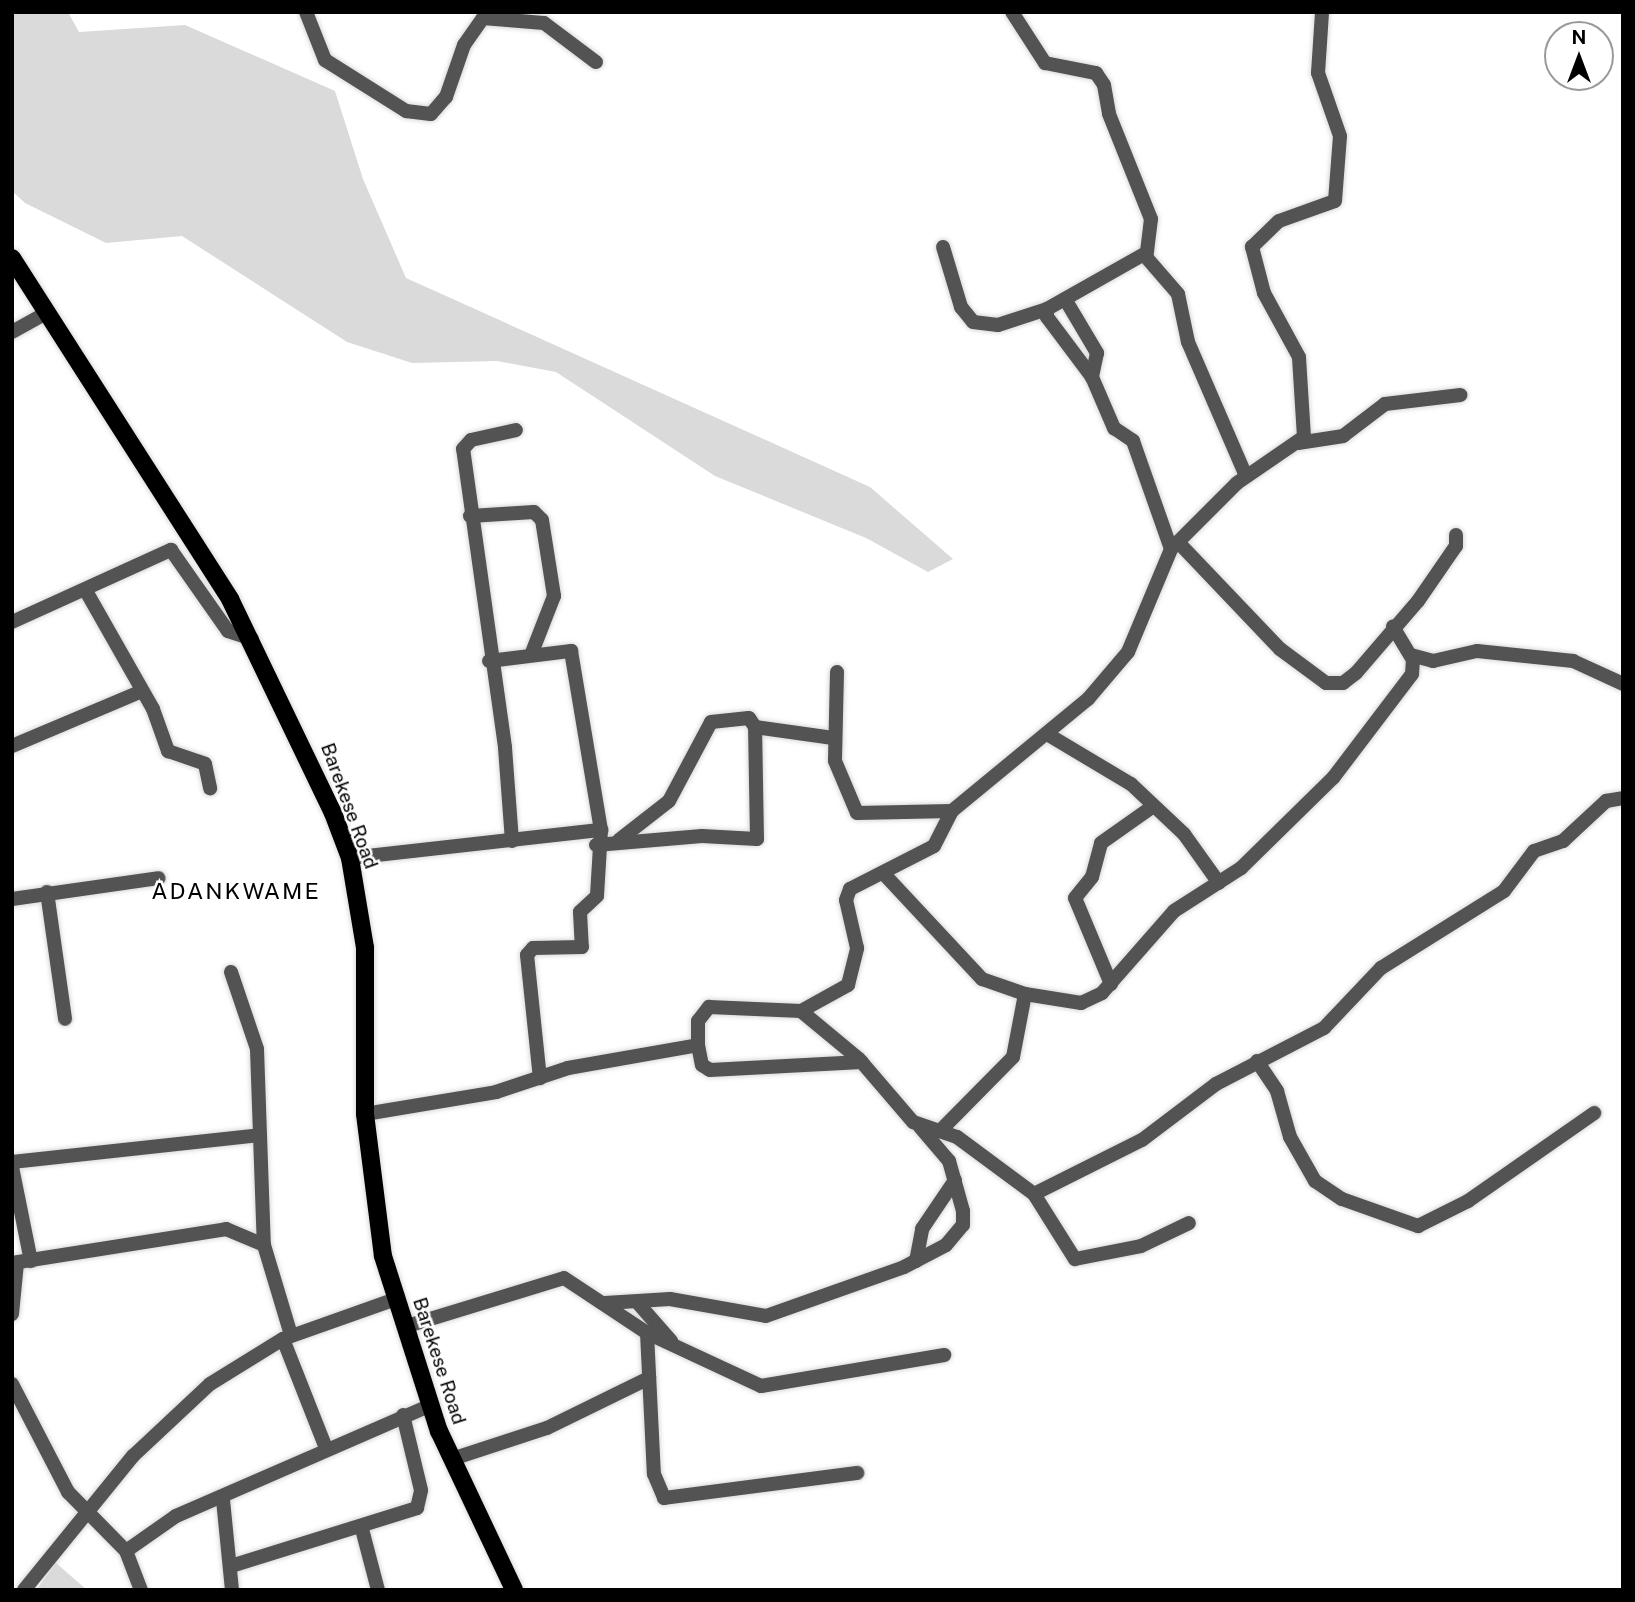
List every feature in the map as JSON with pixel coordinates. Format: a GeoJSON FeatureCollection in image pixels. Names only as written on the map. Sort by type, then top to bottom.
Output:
{"type":"FeatureCollection","features":[{"type":"Feature","properties":{"kind":"main road","name":"Barekese Road"},"geometry":{"type":"LineString","coordinates":[[12,258],[185,523],[252,639],[296,726],[350,858],[365,948],[365,1114],[373,1199],[396,1299],[429,1406],[514,1590]]}},
{"type":"Feature","properties":{"kind":"street"},"geometry":{"type":"LineString","coordinates":[[306,12],[325,60],[405,111],[431,114],[483,18],[544,23],[596,62]]}},
{"type":"Feature","properties":{"kind":"street"},"geometry":{"type":"LineString","coordinates":[[1012,12],[1045,63],[1102,80],[1151,219],[1146,253],[1178,294],[1188,342],[1245,476]]}},
{"type":"Feature","properties":{"kind":"street"},"geometry":{"type":"LineString","coordinates":[[862,1062],[710,1070],[702,1065],[698,1045],[698,1021],[709,1007],[801,1011],[852,979],[857,948],[846,895],[934,846],[951,811],[1047,734],[1128,652],[1175,545],[1245,476],[1298,443],[1305,434],[1299,357],[1264,293],[1252,247],[1279,221],[1335,201],[1340,136],[1318,73],[1322,12]]}},
{"type":"Feature","properties":{"kind":"street"},"geometry":{"type":"LineString","coordinates":[[943,247],[961,307],[974,322],[998,325],[1047,309],[1146,253]]}},
{"type":"Feature","properties":{"kind":"street"},"geometry":{"type":"LineString","coordinates":[[1065,299],[1097,353],[1092,377]]}},
{"type":"Feature","properties":{"kind":"street"},"geometry":{"type":"LineString","coordinates":[[1047,309],[1053,333],[1092,377],[1114,428],[1133,441],[1175,545],[1280,649],[1326,683],[1343,683],[1356,673],[1448,557],[1456,536]]}},
{"type":"Feature","properties":{"kind":"street"},"geometry":{"type":"LineString","coordinates":[[12,332],[46,313]]}},
{"type":"Feature","properties":{"kind":"street"},"geometry":{"type":"LineString","coordinates":[[1298,443],[1343,436],[1385,404],[1460,394]]}},
{"type":"Feature","properties":{"kind":"street"},"geometry":{"type":"LineString","coordinates":[[512,841],[505,747],[489,661],[470,516],[464,446],[516,430]]}},
{"type":"Feature","properties":{"kind":"street"},"geometry":{"type":"LineString","coordinates":[[470,516],[534,512],[542,520],[554,596],[531,655]]}},
{"type":"Feature","properties":{"kind":"street"},"geometry":{"type":"LineString","coordinates":[[12,622],[86,591],[171,550],[228,631],[252,639]]}},
{"type":"Feature","properties":{"kind":"street"},"geometry":{"type":"LineString","coordinates":[[86,591],[139,692],[153,709],[168,751],[205,764],[209,788]]}},
{"type":"Feature","properties":{"kind":"street"},"geometry":{"type":"LineString","coordinates":[[884,874],[982,979],[1025,994],[1081,1003],[1111,984],[1174,912],[1219,883],[1292,823],[1345,764],[1412,674],[1411,655],[1392,627]]}},
{"type":"Feature","properties":{"kind":"street"},"geometry":{"type":"LineString","coordinates":[[489,661],[571,650],[600,830],[596,845],[597,896],[581,908],[582,947],[533,948],[527,955],[540,1078]]}},
{"type":"Feature","properties":{"kind":"street"},"geometry":{"type":"LineString","coordinates":[[1411,655],[1433,661],[1478,651],[1573,661],[1623,684]]}},
{"type":"Feature","properties":{"kind":"street"},"geometry":{"type":"LineString","coordinates":[[837,672],[833,738],[838,773],[857,813],[951,811]]}},
{"type":"Feature","properties":{"kind":"street"},"geometry":{"type":"LineString","coordinates":[[12,746],[139,692]]}},
{"type":"Feature","properties":{"kind":"street"},"geometry":{"type":"LineString","coordinates":[[596,845],[618,840],[757,839],[755,727],[748,718],[711,722],[668,801],[618,840]]}},
{"type":"Feature","properties":{"kind":"street"},"geometry":{"type":"LineString","coordinates":[[755,727],[833,738]]}},
{"type":"Feature","properties":{"kind":"street"},"geometry":{"type":"LineString","coordinates":[[1047,734],[1116,774],[1184,835],[1219,883]]}},
{"type":"Feature","properties":{"kind":"street"},"geometry":{"type":"LineString","coordinates":[[1034,1194],[1163,1127],[1257,1061],[1324,1028],[1381,968],[1504,891],[1534,851],[1563,841],[1606,801],[1623,798]]}},
{"type":"Feature","properties":{"kind":"street"},"geometry":{"type":"LineString","coordinates":[[1111,984],[1075,898],[1092,877],[1101,843],[1152,807]]}},
{"type":"Feature","properties":{"kind":"street"},"geometry":{"type":"LineString","coordinates":[[350,858],[600,830]]}},
{"type":"Feature","properties":{"kind":"street"},"geometry":{"type":"LineString","coordinates":[[12,899],[159,878]]}},
{"type":"Feature","properties":{"kind":"street"},"geometry":{"type":"LineString","coordinates":[[47,892],[65,1019]]}},
{"type":"Feature","properties":{"kind":"street"},"geometry":{"type":"LineString","coordinates":[[231,972],[239,1007],[255,1038],[264,1245],[287,1337],[326,1448]]}},
{"type":"Feature","properties":{"kind":"street"},"geometry":{"type":"LineString","coordinates":[[942,1129],[1013,1058],[1025,994]]}},
{"type":"Feature","properties":{"kind":"street"},"geometry":{"type":"LineString","coordinates":[[605,1303],[670,1299],[752,1318],[916,1261],[957,1237],[963,1225],[949,1161],[862,1062],[801,1011]]}},
{"type":"Feature","properties":{"kind":"street"},"geometry":{"type":"LineString","coordinates":[[365,1114],[496,1092],[540,1078],[698,1045]]}},
{"type":"Feature","properties":{"kind":"street"},"geometry":{"type":"LineString","coordinates":[[1257,1061],[1277,1091],[1290,1138],[1315,1181],[1342,1199],[1418,1226],[1468,1201],[1594,1113]]}},
{"type":"Feature","properties":{"kind":"street"},"geometry":{"type":"LineString","coordinates":[[920,1127],[942,1129],[1034,1194],[1082,1260],[1142,1246],[1189,1223]]}},
{"type":"Feature","properties":{"kind":"street"},"geometry":{"type":"LineString","coordinates":[[12,1314],[20,1262],[12,1165],[260,1135]]}},
{"type":"Feature","properties":{"kind":"street"},"geometry":{"type":"LineString","coordinates":[[916,1261],[922,1229],[955,1180]]}},
{"type":"Feature","properties":{"kind":"street"},"geometry":{"type":"LineString","coordinates":[[20,1262],[226,1229],[264,1245]]}},
{"type":"Feature","properties":{"kind":"street"},"geometry":{"type":"LineString","coordinates":[[404,1327],[564,1278],[647,1333],[672,1342],[761,1386],[944,1355]]}},
{"type":"Feature","properties":{"kind":"street"},"geometry":{"type":"LineString","coordinates":[[24,1590],[86,1510],[185,1406],[287,1337],[396,1299]]}},
{"type":"Feature","properties":{"kind":"street"},"geometry":{"type":"LineString","coordinates":[[637,1302],[672,1342]]}},
{"type":"Feature","properties":{"kind":"street"},"geometry":{"type":"LineString","coordinates":[[647,1333],[654,1474],[664,1498],[857,1473]]}},
{"type":"Feature","properties":{"kind":"street"},"geometry":{"type":"LineString","coordinates":[[452,1459],[547,1428],[649,1378]]}},
{"type":"Feature","properties":{"kind":"street"},"geometry":{"type":"LineString","coordinates":[[12,1384],[68,1492],[126,1551],[141,1590]]}},
{"type":"Feature","properties":{"kind":"street"},"geometry":{"type":"LineString","coordinates":[[126,1551],[176,1516],[223,1500],[326,1448],[429,1406]]}},
{"type":"Feature","properties":{"kind":"street"},"geometry":{"type":"LineString","coordinates":[[231,1566],[362,1529],[421,1502],[403,1415]]}},
{"type":"Feature","properties":{"kind":"street"},"geometry":{"type":"LineString","coordinates":[[223,1500],[232,1590]]}},
{"type":"Feature","properties":{"kind":"street"},"geometry":{"type":"LineString","coordinates":[[362,1529],[378,1590]]}},
{"type":"Feature","properties":{"kind":"shaded area"},"geometry":{"type":"Polygon","coordinates":[[[12,12],[68,12],[79,32],[185,25],[335,91],[363,179],[406,278],[870,487],[953,559],[928,572],[866,538],[715,476],[556,372],[497,361],[412,363],[347,342],[182,236],[106,243],[25,203],[12,191],[12,12]]]}},
{"type":"Feature","properties":{"kind":"shaded area"},"geometry":{"type":"Polygon","coordinates":[[[55,1562],[87,1590],[37,1590],[55,1562]]]}},
{"type":"Feature","properties":{"kind":"district","name":"ADANKWAME"},"geometry":{"type":"Point","coordinates":[236,891]}}]}
